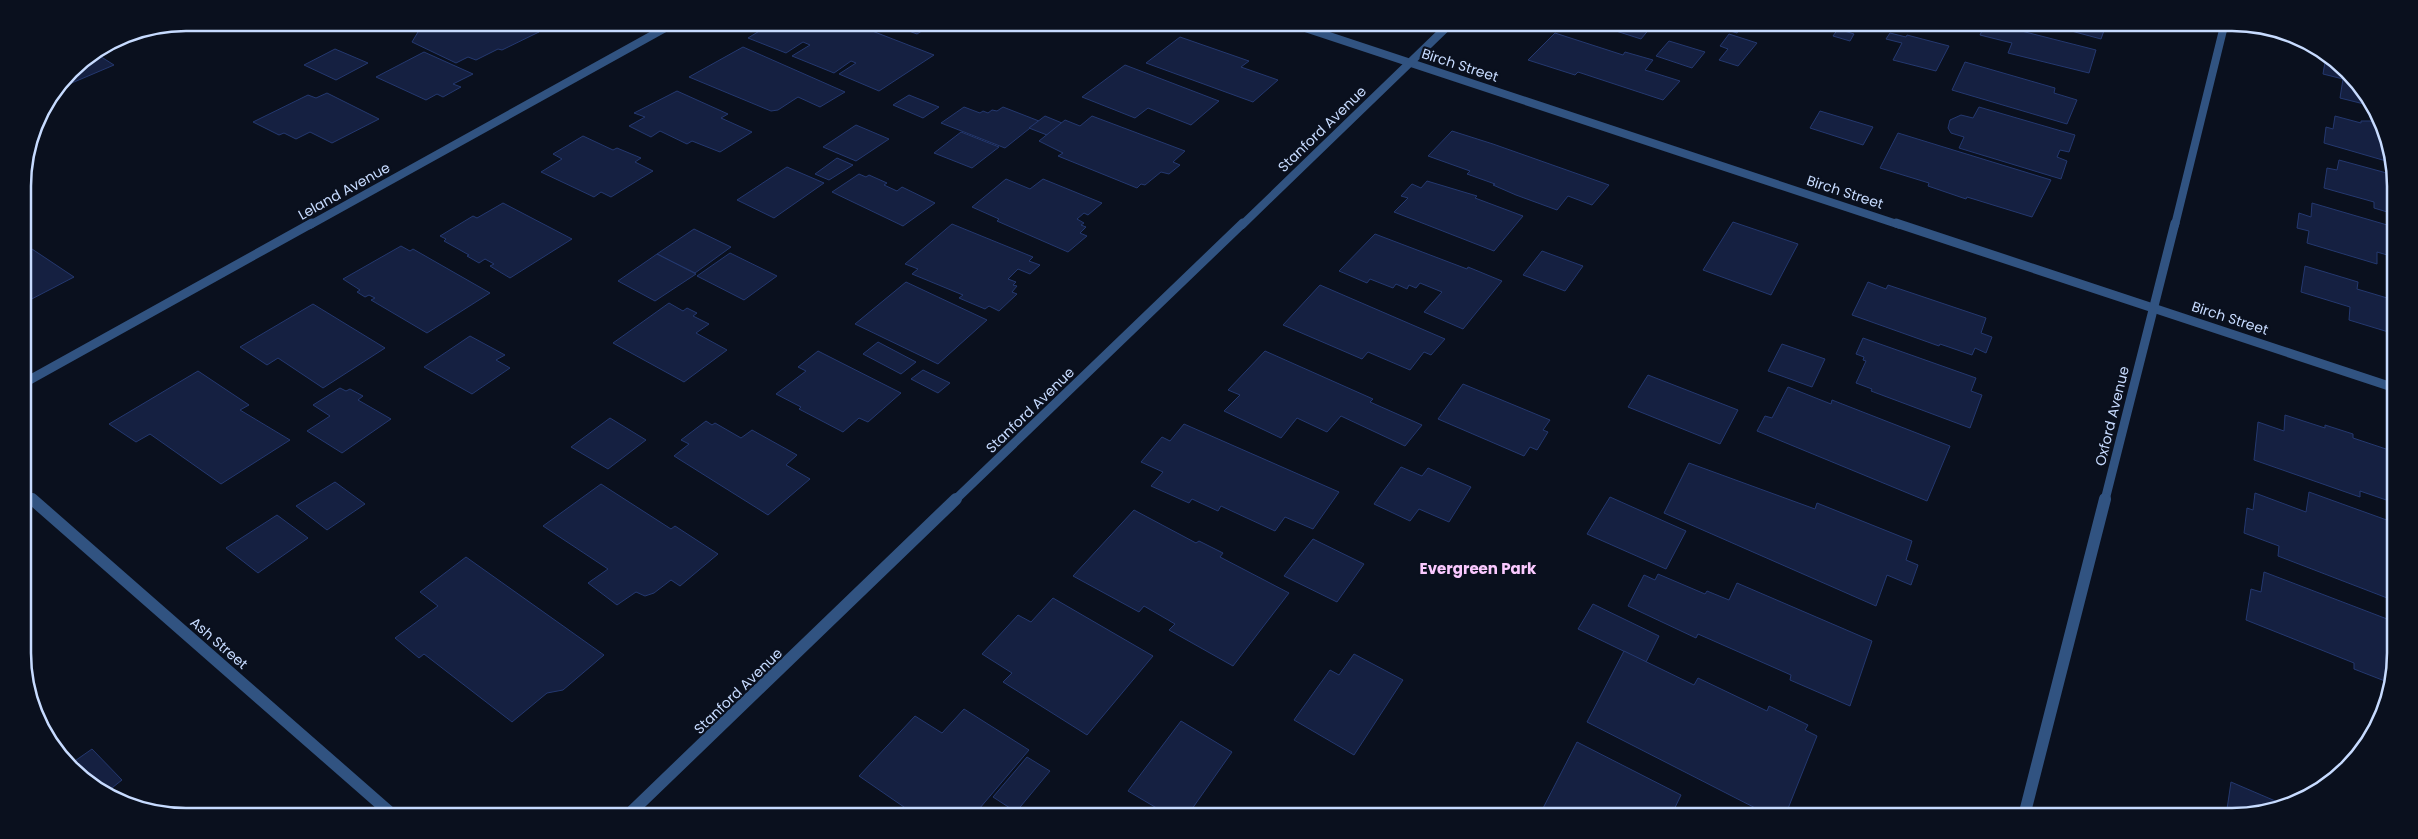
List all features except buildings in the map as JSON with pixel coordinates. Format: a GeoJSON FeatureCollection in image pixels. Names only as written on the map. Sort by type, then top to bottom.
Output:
{"type":"FeatureCollection","features":[{"type":"Feature","properties":{"kind":"street","name":"Birch Street"},"geometry":{"type":"LineString","coordinates":[[1316,31],[2387,385]]}},
{"type":"Feature","properties":{"kind":"street","name":"Stanford Avenue"},"geometry":{"type":"LineString","coordinates":[[636,808],[1443,31]]}},
{"type":"Feature","properties":{"kind":"street","name":"Oxford Avenue"},"geometry":{"type":"LineString","coordinates":[[2026,807],[2223,31]]}},
{"type":"Feature","properties":{"kind":"street","name":"Leland Avenue"},"geometry":{"type":"LineString","coordinates":[[32,379],[658,32]]}},
{"type":"Feature","properties":{"kind":"street","name":"Ash Street"},"geometry":{"type":"LineString","coordinates":[[31,499],[385,808]]}},
{"type":"Feature","properties":{"kind":"district","name":"Evergreen Park"},"geometry":{"type":"Point","coordinates":[1478,569]}}]}
